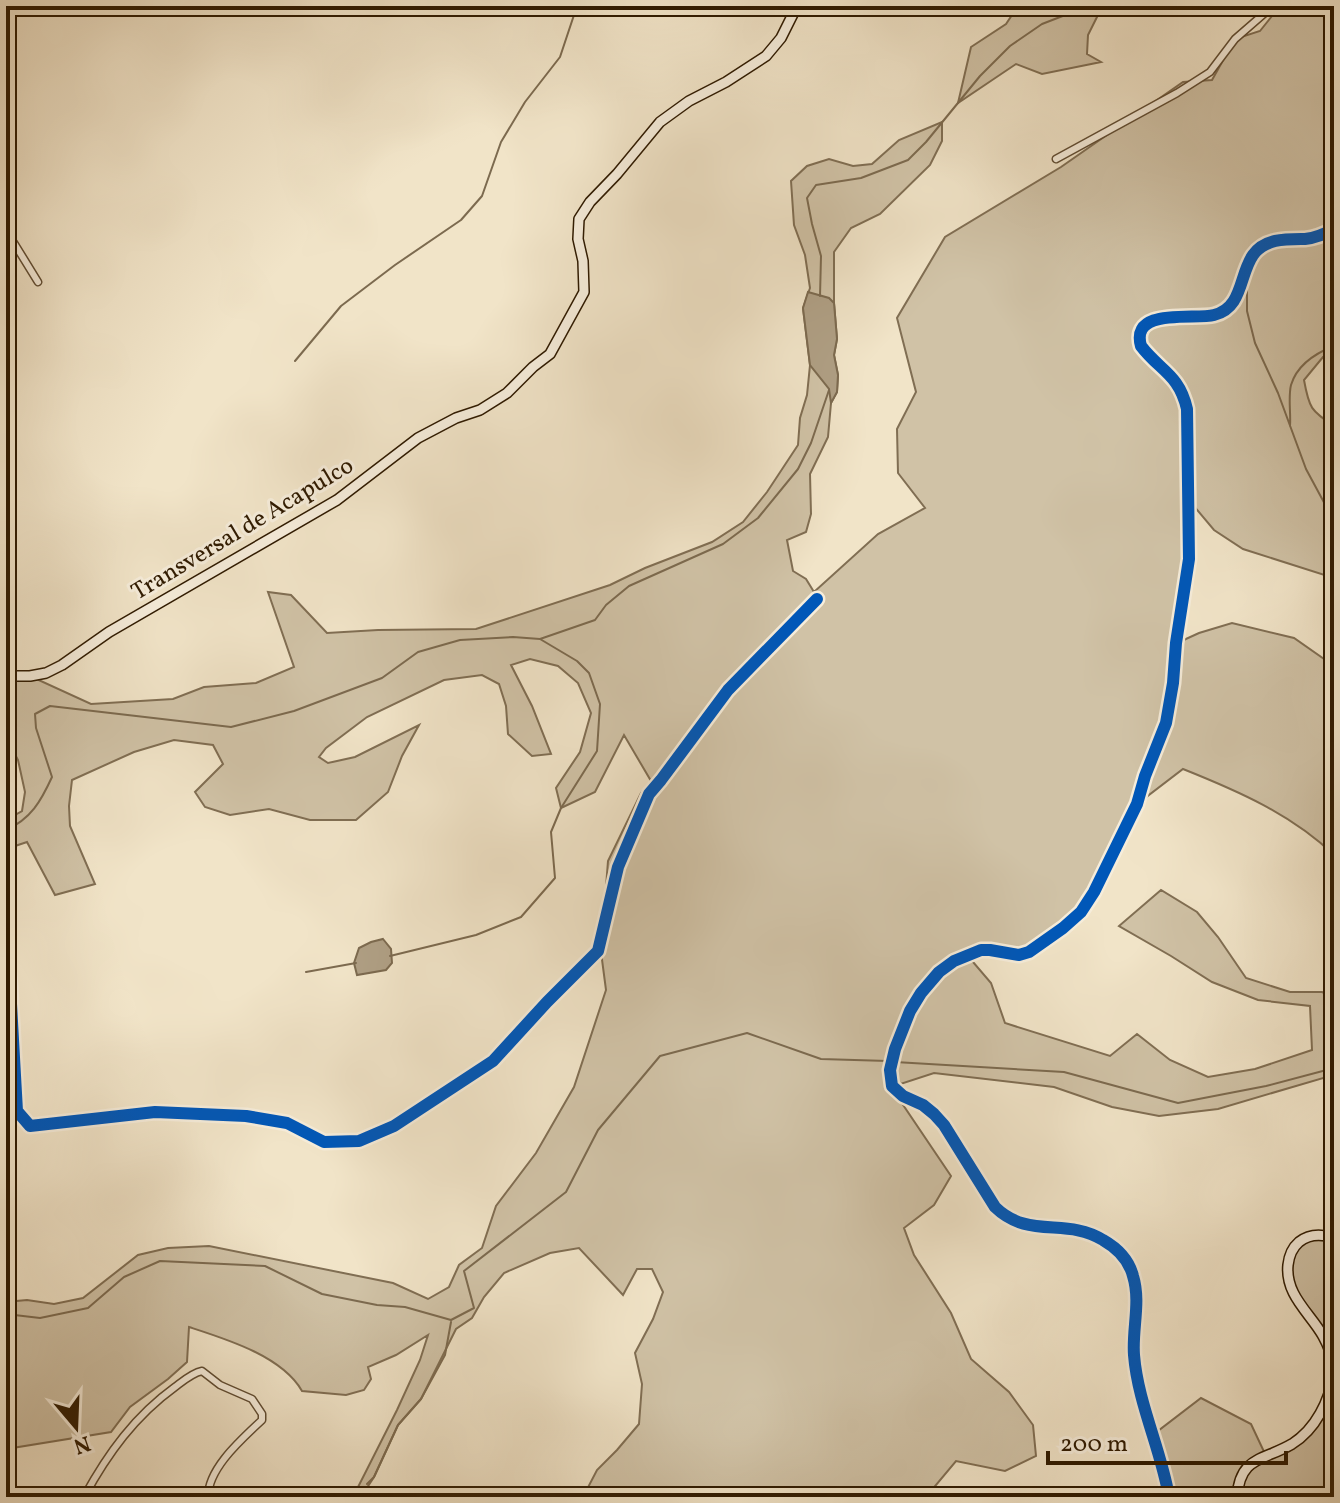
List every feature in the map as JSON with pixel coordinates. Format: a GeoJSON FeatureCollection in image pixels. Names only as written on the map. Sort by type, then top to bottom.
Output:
{"type":"FeatureCollection","features":[{"type":"Feature","properties":{"kind":"street","name":"Transversal de Acapulco"},"geometry":{"type":"LineString","coordinates":[[6,676],[46,673],[62,665],[109,632],[337,500],[418,438],[456,418],[480,410],[507,393],[550,354],[584,292],[578,229],[579,219],[590,202],[660,122],[689,101],[766,56],[781,38],[797,6]]}},
{"type":"Feature","properties":{"kind":"street"},"geometry":{"type":"LineString","coordinates":[[1056,159],[1210,72],[1235,39],[1273,6]]}},
{"type":"Feature","properties":{"kind":"street"},"geometry":{"type":"LineString","coordinates":[[1169,1497],[1140,1390],[1134,1356],[1136,1291],[1127,1260],[1091,1233],[1028,1225],[1005,1216],[995,1207],[944,1125],[923,1105],[897,1092],[892,1086],[890,1070],[910,1011],[939,972],[954,961],[981,950],[1011,955],[1029,952],[1081,912],[1137,804],[1166,723],[1189,559],[1187,409],[1178,383],[1141,346],[1140,333],[1145,325],[1160,319],[1213,315],[1225,311],[1237,295],[1254,254],[1263,246],[1287,238],[1308,239],[1334,229]]}},
{"type":"Feature","properties":{"kind":"street"},"geometry":{"type":"LineString","coordinates":[[6,237],[14,243],[38,282]]}},
{"type":"Feature","properties":{"kind":"street"},"geometry":{"type":"LineString","coordinates":[[6,946],[17,1111],[30,1126],[155,1112],[246,1116],[287,1123],[324,1142],[359,1141],[371,1136],[394,1126],[493,1061],[598,951],[618,867],[649,794],[728,690],[817,599]]}},
{"type":"Feature","properties":{"kind":"street"},"geometry":{"type":"LineString","coordinates":[[1334,1238],[1308,1236],[1293,1248],[1288,1267],[1291,1288],[1298,1303],[1324,1338],[1334,1366]]}},
{"type":"Feature","properties":{"kind":"street"},"geometry":{"type":"LineString","coordinates":[[84,1497],[119,1440],[144,1412],[202,1371],[220,1385],[252,1399],[262,1414],[262,1420],[223,1461],[208,1488],[208,1497]]}},
{"type":"Feature","properties":{"kind":"street"},"geometry":{"type":"LineString","coordinates":[[1237,1497],[1238,1483],[1250,1464],[1295,1442],[1309,1430],[1326,1401],[1334,1374]]}},
{"type":"Feature","properties":{"kind":"shaded area"},"geometry":{"type":"Polygon","coordinates":[[[1018,6],[1091,6],[1097,17],[1088,35],[1087,54],[1101,62],[1042,74],[1016,64],[958,103],[971,47],[1006,24],[1018,6]]]}},
{"type":"Feature","properties":{"kind":"shaded area"},"geometry":{"type":"Polygon","coordinates":[[[1280,6],[1334,6],[1334,355],[1323,357],[1304,380],[1312,408],[1334,426],[1334,582],[1331,577],[1243,549],[1214,530],[1188,499],[1188,561],[1175,644],[1232,623],[1294,638],[1334,666],[1334,855],[1282,816],[1244,795],[1183,769],[1136,805],[1081,912],[1029,952],[999,951],[967,955],[991,983],[1005,1023],[1110,1056],[1137,1034],[1170,1060],[1208,1077],[1255,1069],[1312,1050],[1310,1006],[1258,1000],[1212,982],[1119,926],[1161,890],[1197,912],[1246,978],[1290,992],[1322,992],[1334,997],[1334,1087],[1323,1078],[1218,1109],[1159,1116],[1112,1107],[1054,1087],[934,1073],[891,1087],[951,1176],[934,1205],[904,1228],[914,1255],[951,1313],[971,1359],[1009,1392],[1033,1425],[1036,1456],[1005,1471],[956,1461],[926,1497],[896,1497],[853,1490],[803,1497],[583,1497],[597,1470],[639,1424],[642,1384],[635,1353],[663,1292],[652,1269],[637,1269],[623,1295],[579,1248],[550,1253],[504,1273],[472,1318],[456,1329],[421,1399],[398,1425],[374,1477],[361,1497],[353,1497],[397,1410],[428,1335],[396,1355],[368,1367],[371,1379],[364,1390],[346,1395],[302,1391],[281,1368],[252,1350],[189,1327],[187,1362],[130,1407],[111,1432],[6,1449],[6,1302],[27,1300],[54,1304],[83,1298],[138,1255],[168,1248],[209,1246],[393,1283],[428,1299],[449,1287],[459,1265],[482,1248],[496,1206],[536,1153],[574,1087],[606,990],[601,952],[608,861],[641,793],[651,781],[624,735],[595,792],[561,808],[556,788],[580,752],[591,713],[578,683],[558,666],[530,659],[511,665],[551,754],[532,756],[508,734],[506,706],[499,684],[482,675],[444,680],[367,717],[326,748],[319,757],[328,763],[355,757],[419,725],[402,756],[388,792],[356,820],[310,820],[269,809],[230,815],[205,807],[195,792],[223,764],[213,745],[174,740],[134,752],[72,780],[70,826],[95,884],[55,895],[27,842],[6,849],[6,820],[22,811],[25,792],[18,760],[6,737],[6,676],[30,676],[91,704],[173,699],[204,687],[256,683],[294,667],[268,592],[291,595],[327,633],[476,629],[610,585],[712,542],[743,522],[798,445],[810,365],[803,308],[810,288],[805,255],[794,225],[791,181],[807,166],[829,159],[853,166],[872,164],[899,140],[942,122],[942,141],[930,165],[880,214],[851,228],[834,252],[837,392],[831,403],[828,437],[810,474],[811,514],[806,532],[787,540],[793,571],[806,579],[814,592],[878,534],[925,508],[898,473],[897,429],[916,392],[897,318],[945,237],[1061,167],[1183,82],[1212,80],[1235,39],[1260,31],[1280,6]]]}},
{"type":"Feature","properties":{"kind":"shaded area"},"geometry":{"type":"Polygon","coordinates":[[[808,292],[829,298],[834,303],[837,339],[834,355],[838,375],[837,392],[831,403],[829,389],[810,365],[803,308],[808,292]]]}},
{"type":"Feature","properties":{"kind":"shaded area"},"geometry":{"type":"Polygon","coordinates":[[[383,939],[391,949],[392,963],[386,970],[357,975],[354,963],[359,948],[383,939]]]}},
{"type":"Feature","properties":{"kind":"shaded area"},"geometry":{"type":"Polygon","coordinates":[[[1307,1238],[1334,1240],[1334,1497],[1165,1497],[1153,1442],[1158,1431],[1201,1398],[1251,1424],[1266,1456],[1276,1452],[1316,1419],[1333,1370],[1323,1339],[1297,1304],[1288,1258],[1307,1238]]]}},
{"type":"Feature","properties":{"kind":"waterway"},"geometry":{"type":"LineString","coordinates":[[295,361],[341,306],[461,220],[482,196],[501,142],[525,102],[560,57],[577,6]]}},
{"type":"Feature","properties":{"kind":"waterway"},"geometry":{"type":"LineString","coordinates":[[820,296],[821,256],[807,198],[816,185],[861,178],[908,160],[1010,46],[1042,24],[1073,12]]}},
{"type":"Feature","properties":{"kind":"waterway"},"geometry":{"type":"LineString","coordinates":[[1247,280],[1247,311],[1255,343],[1278,393],[1306,469],[1334,521]]}},
{"type":"Feature","properties":{"kind":"waterway"},"geometry":{"type":"LineString","coordinates":[[1290,426],[1290,395],[1294,378],[1308,361],[1334,346]]}},
{"type":"Feature","properties":{"kind":"waterway"},"geometry":{"type":"LineString","coordinates":[[6,830],[34,808],[52,777],[36,728],[35,714],[50,706],[231,727],[294,711],[382,678],[418,652],[460,640],[540,639],[595,620],[606,605],[629,586],[723,544],[758,518],[798,469],[811,443],[829,390]]}},
{"type":"Feature","properties":{"kind":"waterway"},"geometry":{"type":"LineString","coordinates":[[390,956],[476,935],[521,917],[555,878],[551,832],[561,808],[597,751],[600,704],[589,673],[577,661],[540,639]]}},
{"type":"Feature","properties":{"kind":"waterway"},"geometry":{"type":"LineString","coordinates":[[306,972],[356,963]]}},
{"type":"Feature","properties":{"kind":"waterway"},"geometry":{"type":"LineString","coordinates":[[6,1314],[40,1318],[88,1308],[124,1277],[160,1261],[265,1266],[322,1294],[405,1307],[451,1320],[474,1308],[464,1271],[566,1192],[598,1130],[660,1056],[747,1033],[821,1059],[888,1061]]}},
{"type":"Feature","properties":{"kind":"waterway"},"geometry":{"type":"LineString","coordinates":[[895,1062],[1064,1072],[1178,1103],[1266,1086],[1334,1068]]}},
{"type":"Feature","properties":{"kind":"waterway"},"geometry":{"type":"LineString","coordinates":[[367,1484],[374,1477],[398,1425],[421,1399],[445,1355],[451,1322]]}},
{"type":"Feature","properties":{"kind":"cycle path"},"geometry":{"type":"LineString","coordinates":[[1169,1497],[1136,1373],[1136,1296],[1133,1276],[1125,1260],[1108,1243],[1089,1233],[1021,1223],[995,1207],[944,1125],[923,1105],[903,1096],[892,1086],[890,1070],[910,1011],[939,972],[954,961],[981,950],[1019,955],[1029,952],[1081,912],[1137,804],[1166,723],[1189,559],[1187,409],[1174,380],[1141,346],[1140,334],[1145,325],[1154,320],[1214,315],[1223,311],[1235,298],[1248,263],[1258,249],[1277,241],[1320,236],[1334,229]]}},
{"type":"Feature","properties":{"kind":"cycle path"},"geometry":{"type":"LineString","coordinates":[[6,946],[17,1111],[30,1126],[155,1112],[246,1116],[287,1123],[324,1142],[359,1141],[394,1126],[493,1061],[598,951],[618,867],[649,794],[728,690],[817,599]]}}]}
